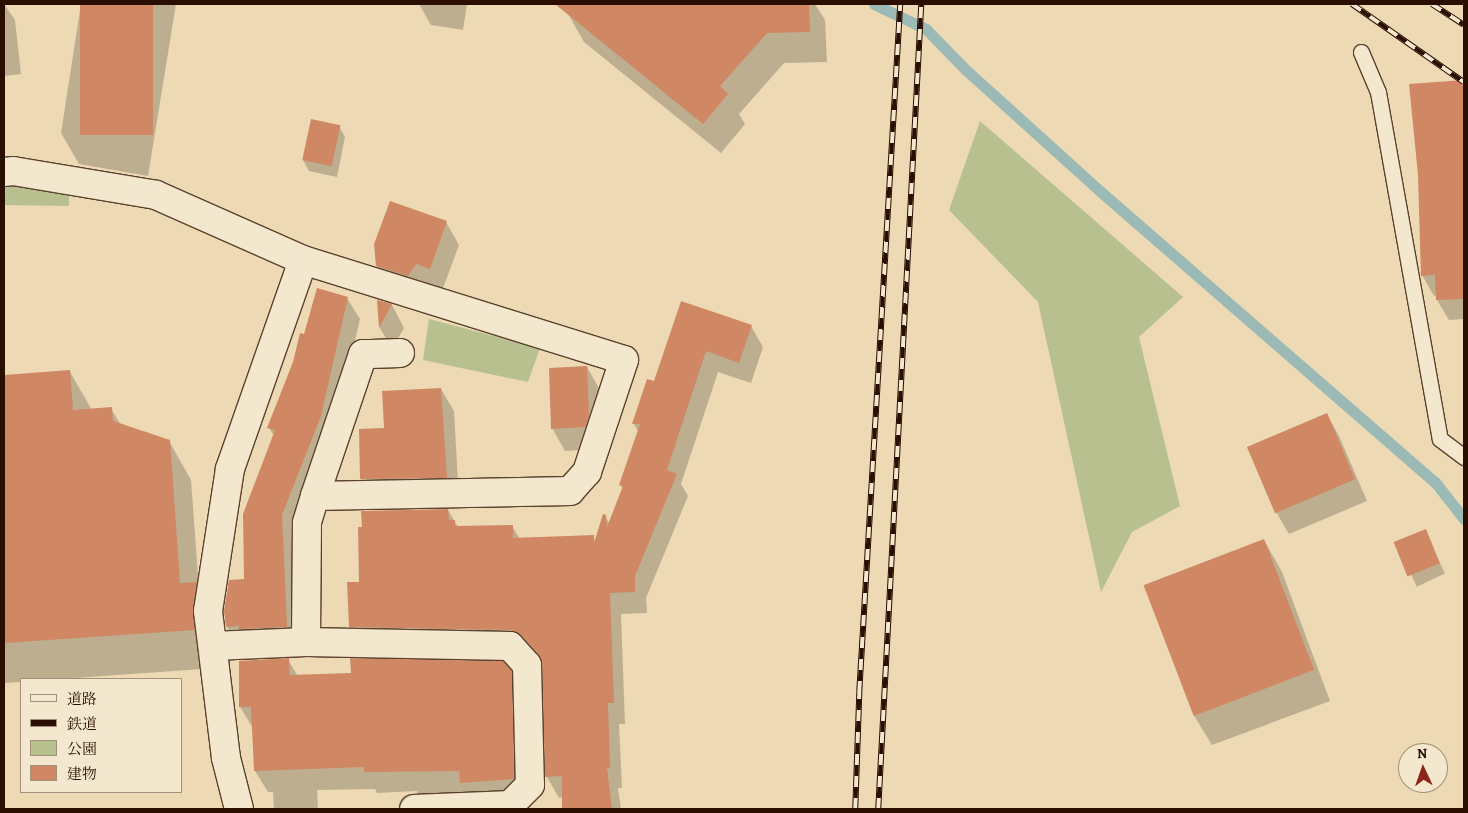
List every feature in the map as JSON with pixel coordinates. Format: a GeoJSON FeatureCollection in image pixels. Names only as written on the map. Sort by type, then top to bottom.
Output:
{"type":"FeatureCollection","features":[{"type":"Feature","properties":{"kind":"street"},"geometry":{"type":"LineString","coordinates":[[4,172],[13,171],[156,195],[303,260],[624,360],[587,472],[570,491],[314,496]]}},
{"type":"Feature","properties":{"kind":"street"},"geometry":{"type":"LineString","coordinates":[[239,809],[226,758],[208,611],[230,469],[303,260]]}},
{"type":"Feature","properties":{"kind":"street"},"geometry":{"type":"LineString","coordinates":[[306,642],[307,523],[314,496],[363,354],[400,352]]}},
{"type":"Feature","properties":{"kind":"street"},"geometry":{"type":"LineString","coordinates":[[213,646],[306,642],[510,646],[527,665],[530,785],[510,805],[414,809]]}},
{"type":"Feature","properties":{"kind":"lane"},"geometry":{"type":"LineString","coordinates":[[1361,52],[1378,92],[1440,439],[1464,456]]}},
{"type":"Feature","properties":{"kind":"green space"},"geometry":{"type":"Polygon","coordinates":[[[980,121],[1183,297],[1139,337],[1180,506],[1132,532],[1101,592],[1038,302],[949,210],[980,121]]]}},
{"type":"Feature","properties":{"kind":"green space"},"geometry":{"type":"Polygon","coordinates":[[[4,177],[69,184],[69,206],[4,205],[4,177]]]}},
{"type":"Feature","properties":{"kind":"green space"},"geometry":{"type":"Polygon","coordinates":[[[429,319],[540,348],[528,382],[423,360],[429,319]]]}},
{"type":"Feature","properties":{"kind":"building"},"geometry":{"type":"Polygon","coordinates":[[[80,4],[153,4],[153,135],[80,135],[80,4]]]}},
{"type":"Feature","properties":{"kind":"building"},"geometry":{"type":"Polygon","coordinates":[[[555,4],[809,4],[810,32],[767,33],[720,86],[728,94],[703,124],[555,4]]]}},
{"type":"Feature","properties":{"kind":"building"},"geometry":{"type":"Polygon","coordinates":[[[1464,80],[1464,299],[1436,300],[1435,275],[1421,276],[1418,175],[1409,84],[1464,80]]]}},
{"type":"Feature","properties":{"kind":"building"},"geometry":{"type":"Polygon","coordinates":[[[311,119],[340,125],[332,166],[302,160],[311,119]]]}},
{"type":"Feature","properties":{"kind":"building"},"geometry":{"type":"Polygon","coordinates":[[[390,201],[447,221],[430,269],[416,264],[408,276],[376,266],[374,244],[390,201]]]}},
{"type":"Feature","properties":{"kind":"building"},"geometry":{"type":"Polygon","coordinates":[[[317,288],[348,297],[321,416],[282,515],[287,627],[239,629],[239,626],[226,627],[224,611],[229,580],[244,579],[243,514],[275,430],[267,428],[293,362],[300,333],[304,334],[317,288]]]}},
{"type":"Feature","properties":{"kind":"building"},"geometry":{"type":"Polygon","coordinates":[[[377,300],[392,304],[379,328],[377,300]]]}},
{"type":"Feature","properties":{"kind":"building"},"geometry":{"type":"Polygon","coordinates":[[[681,301],[752,325],[739,363],[706,351],[667,470],[677,474],[635,576],[635,592],[610,593],[614,703],[608,703],[610,768],[607,768],[612,809],[562,809],[562,776],[545,777],[542,664],[539,655],[521,635],[510,630],[349,627],[347,582],[359,582],[358,527],[362,527],[361,511],[448,509],[449,520],[455,520],[455,526],[513,525],[513,538],[594,535],[594,543],[603,514],[606,515],[607,527],[623,486],[619,485],[640,424],[632,424],[647,379],[654,381],[681,301]]]}},
{"type":"Feature","properties":{"kind":"building"},"geometry":{"type":"Polygon","coordinates":[[[587,366],[589,416],[585,427],[551,429],[549,368],[587,366]]]}},
{"type":"Feature","properties":{"kind":"building"},"geometry":{"type":"Polygon","coordinates":[[[70,370],[73,410],[112,407],[113,421],[170,440],[180,583],[197,582],[193,609],[195,630],[4,643],[4,375],[70,370]]]}},
{"type":"Feature","properties":{"kind":"building"},"geometry":{"type":"Polygon","coordinates":[[[441,388],[447,478],[360,479],[359,429],[384,428],[382,391],[441,388]]]}},
{"type":"Feature","properties":{"kind":"building"},"geometry":{"type":"Polygon","coordinates":[[[1327,413],[1355,479],[1275,513],[1247,447],[1327,413]]]}},
{"type":"Feature","properties":{"kind":"building"},"geometry":{"type":"Polygon","coordinates":[[[1426,529],[1440,563],[1407,576],[1394,542],[1426,529]]]}},
{"type":"Feature","properties":{"kind":"building"},"geometry":{"type":"Polygon","coordinates":[[[1264,539],[1314,670],[1194,716],[1144,585],[1264,539]]]}},
{"type":"Feature","properties":{"kind":"building"},"geometry":{"type":"Polygon","coordinates":[[[289,658],[290,675],[351,673],[350,658],[503,661],[512,671],[514,779],[460,783],[459,771],[364,772],[364,767],[254,771],[251,707],[239,707],[239,661],[289,658]]]}},
{"type":"Feature","properties":{"kind":"waterway"},"geometry":{"type":"LineString","coordinates":[[874,4],[926,29],[966,70],[1101,192],[1435,482],[1464,519]]}},
{"type":"Feature","properties":{"kind":"railway"},"geometry":{"type":"LineString","coordinates":[[855,809],[859,692],[900,4]]}},
{"type":"Feature","properties":{"kind":"railway"},"geometry":{"type":"LineString","coordinates":[[878,809],[921,4]]}},
{"type":"Feature","properties":{"kind":"railway"},"geometry":{"type":"LineString","coordinates":[[1352,4],[1464,82]]}},
{"type":"Feature","properties":{"kind":"railway"},"geometry":{"type":"LineString","coordinates":[[1432,4],[1464,25]]}}]}
